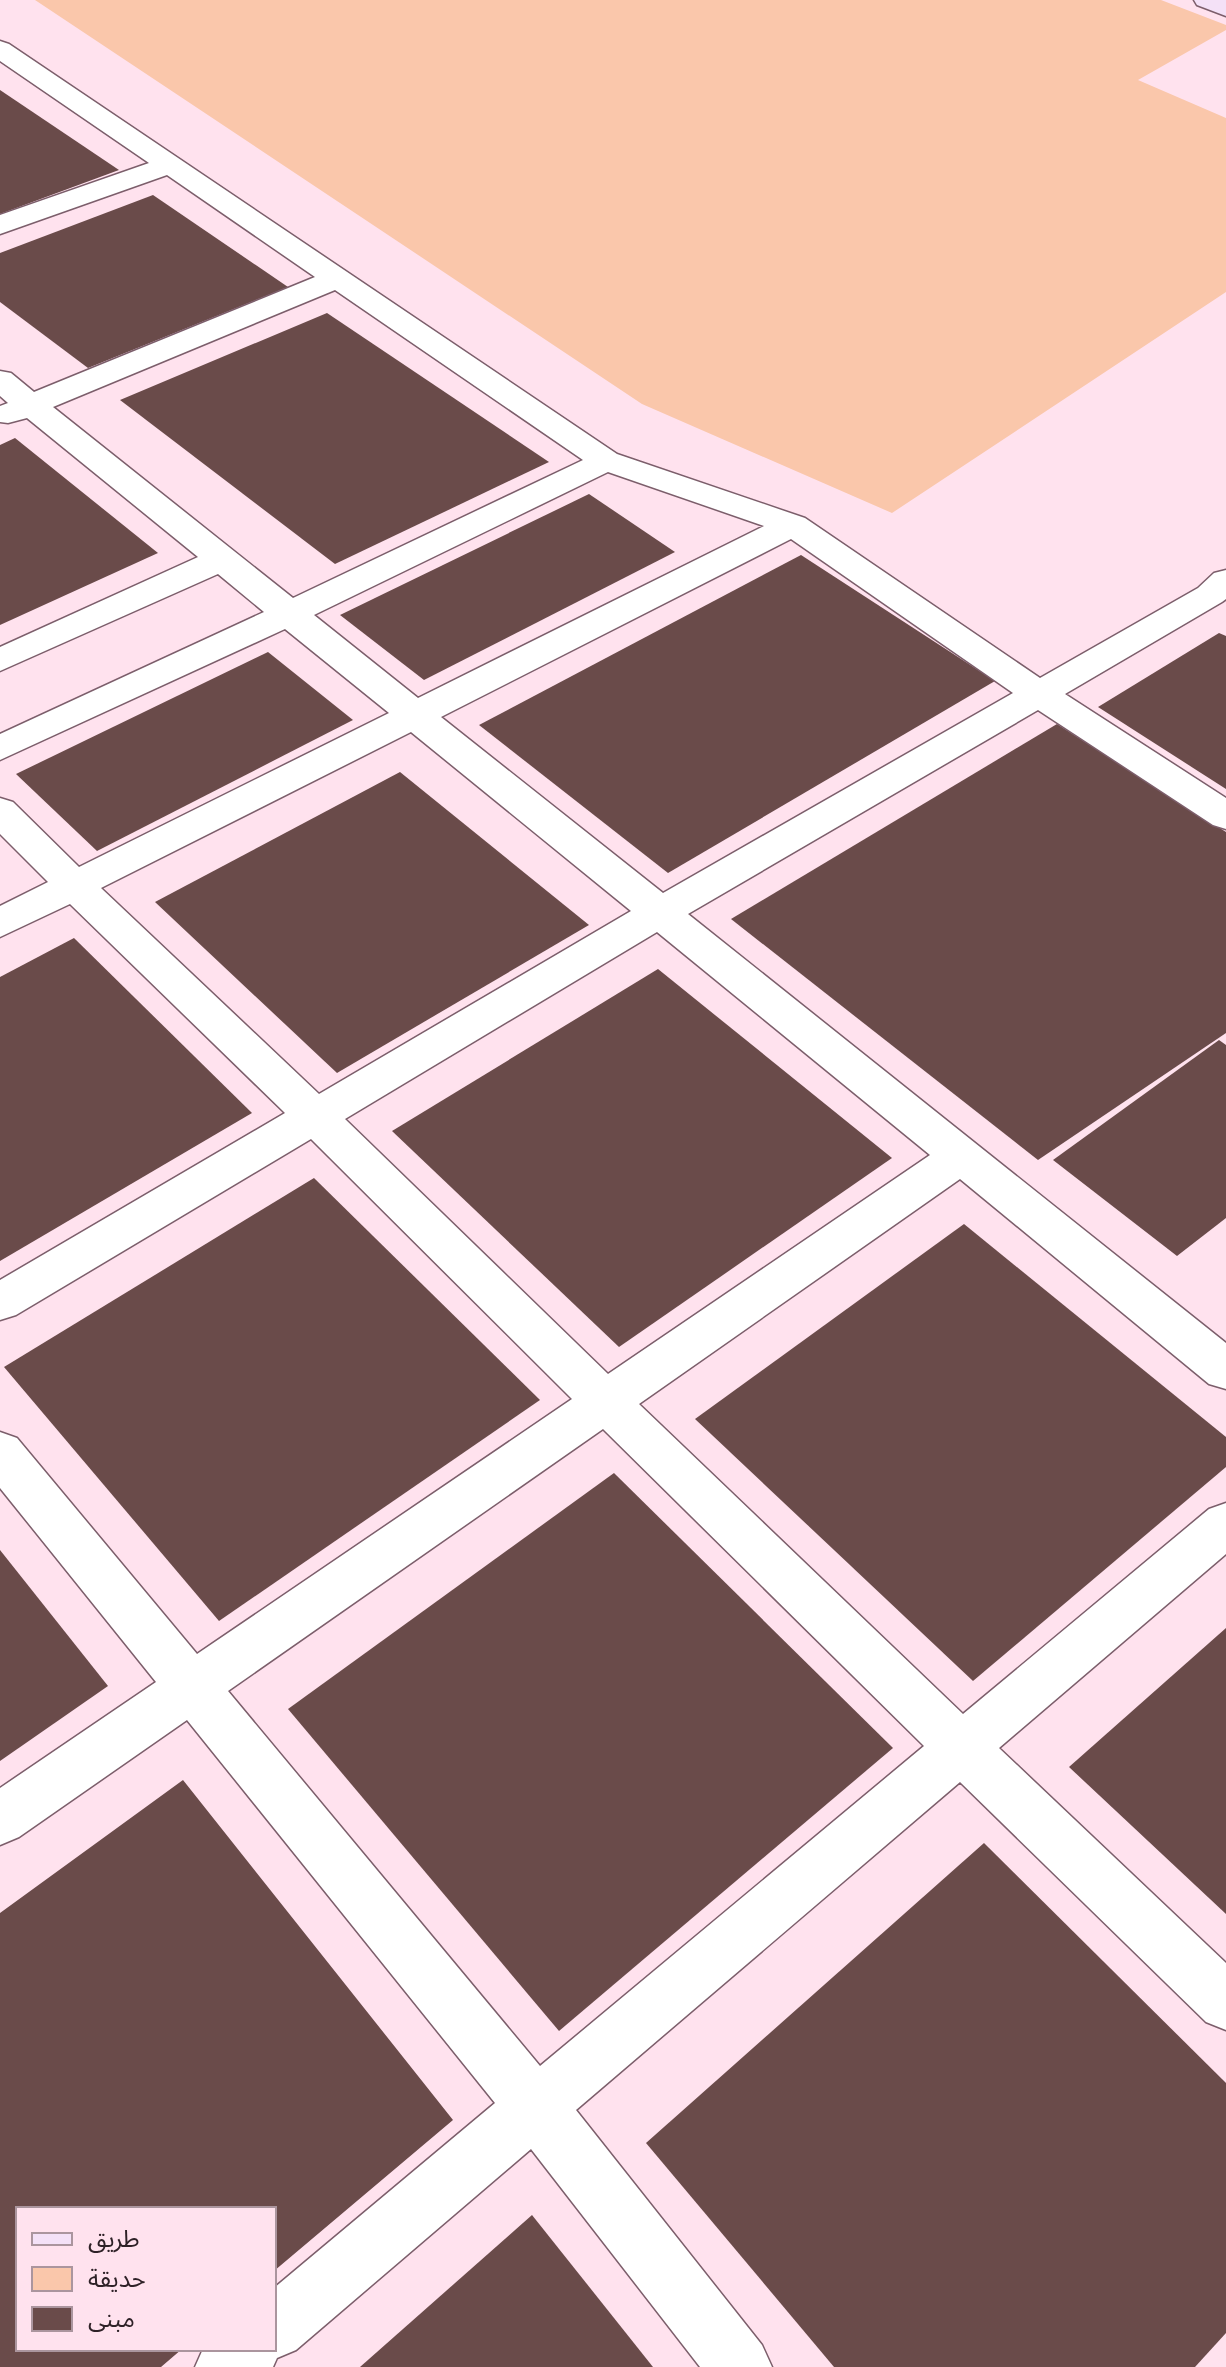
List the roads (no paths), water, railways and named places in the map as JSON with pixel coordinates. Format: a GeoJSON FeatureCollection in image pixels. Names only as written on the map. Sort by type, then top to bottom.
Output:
{"type":"FeatureCollection","features":[{"type":"Feature","properties":{"kind":"main road"},"geometry":{"type":"LineString","coordinates":[[1206,0],[1226,8]]}},
{"type":"Feature","properties":{"kind":"street"},"geometry":{"type":"LineString","coordinates":[[0,49],[167,166],[606,461],[793,525],[1039,694],[1226,816]]}},
{"type":"Feature","properties":{"kind":"street"},"geometry":{"type":"LineString","coordinates":[[0,225],[167,166]]}},
{"type":"Feature","properties":{"kind":"street"},"geometry":{"type":"LineString","coordinates":[[16,411],[335,279]]}},
{"type":"Feature","properties":{"kind":"street"},"geometry":{"type":"LineString","coordinates":[[0,380],[16,411],[222,559],[1226,1370]]}},
{"type":"Feature","properties":{"kind":"street"},"geometry":{"type":"LineString","coordinates":[[0,748],[606,461]]}},
{"type":"Feature","properties":{"kind":"street"},"geometry":{"type":"LineString","coordinates":[[0,923],[793,525]]}},
{"type":"Feature","properties":{"kind":"street"},"geometry":{"type":"LineString","coordinates":[[0,660],[222,559]]}},
{"type":"Feature","properties":{"kind":"street"},"geometry":{"type":"LineString","coordinates":[[0,1302],[661,912],[1221,593]]}},
{"type":"Feature","properties":{"kind":"street"},"geometry":{"type":"LineString","coordinates":[[0,811],[72,885],[315,1116],[960,1749],[1226,2002]]}},
{"type":"Feature","properties":{"kind":"street"},"geometry":{"type":"LineString","coordinates":[[0,1819],[961,1156]]}},
{"type":"Feature","properties":{"kind":"street"},"geometry":{"type":"LineString","coordinates":[[0,1452],[536,2107],[740,2367]]}},
{"type":"Feature","properties":{"kind":"street"},"geometry":{"type":"LineString","coordinates":[[276,2326],[1226,1524]]}},
{"type":"Feature","properties":{"kind":"street"},"geometry":{"type":"LineString","coordinates":[[227,2367],[247,2351]]}}]}
